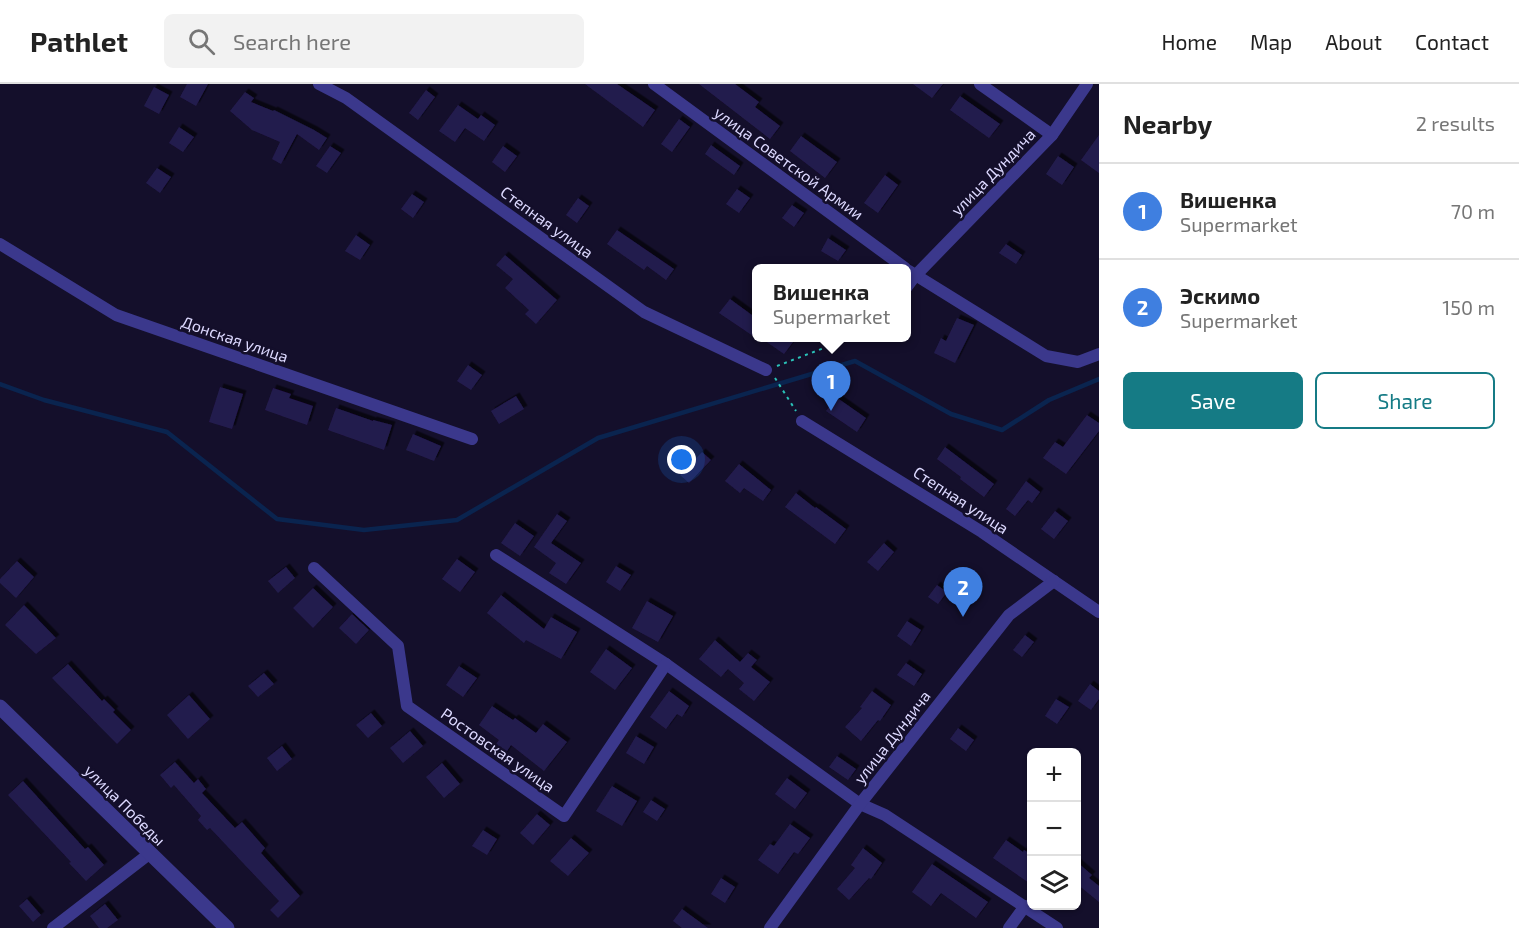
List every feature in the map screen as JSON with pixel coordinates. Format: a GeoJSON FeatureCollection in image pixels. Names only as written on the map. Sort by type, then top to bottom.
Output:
{"type":"FeatureCollection","features":[{"type":"Feature","properties":{"kind":"street","name":"Степная улица"},"geometry":{"type":"LineString","coordinates":[[319,84],[346,98],[644,312],[770,373]]}},
{"type":"Feature","properties":{"kind":"street","name":"улица Советской Армии"},"geometry":{"type":"LineString","coordinates":[[654,84],[899,264]]}},
{"type":"Feature","properties":{"kind":"street"},"geometry":{"type":"LineString","coordinates":[[980,84],[1052,135]]}},
{"type":"Feature","properties":{"kind":"street","name":"улица Дундича"},"geometry":{"type":"LineString","coordinates":[[911,269],[1052,135],[1087,84]]}},
{"type":"Feature","properties":{"kind":"street","name":"Донская улица"},"geometry":{"type":"LineString","coordinates":[[0,244],[116,315],[472,439]]}},
{"type":"Feature","properties":{"kind":"street"},"geometry":{"type":"LineString","coordinates":[[911,272],[1046,356],[1078,363],[1099,354]]}},
{"type":"Feature","properties":{"kind":"street","name":"Степная улица"},"geometry":{"type":"LineString","coordinates":[[802,421],[972,526],[1099,612]]}},
{"type":"Feature","properties":{"kind":"street"},"geometry":{"type":"LineString","coordinates":[[496,555],[666,664],[860,804],[885,815],[1057,928]]}},
{"type":"Feature","properties":{"kind":"street","name":"Ростовская улица"},"geometry":{"type":"LineString","coordinates":[[314,568],[398,646],[407,706],[564,816],[666,664]]}},
{"type":"Feature","properties":{"kind":"street","name":"улица Дундича"},"geometry":{"type":"LineString","coordinates":[[770,928],[860,804],[1009,615],[1054,581]]}},
{"type":"Feature","properties":{"kind":"street","name":"улица Победы"},"geometry":{"type":"LineString","coordinates":[[0,707],[149,855],[227,928]]}},
{"type":"Feature","properties":{"kind":"street"},"geometry":{"type":"LineString","coordinates":[[53,928],[149,855]]}},
{"type":"Feature","properties":{"kind":"street"},"geometry":{"type":"LineString","coordinates":[[1009,928],[1025,906]]}},
{"type":"Feature","properties":{"kind":"path"},"geometry":{"type":"LineString","coordinates":[[802,421],[770,373],[841,342]]}},
{"type":"Feature","properties":{"kind":"building"},"geometry":{"type":"Polygon","coordinates":[[[187,84],[208,84],[196,106],[180,97],[187,84]]]}},
{"type":"Feature","properties":{"kind":"building"},"geometry":{"type":"Polygon","coordinates":[[[585,84],[617,84],[655,110],[643,127],[585,84]]]}},
{"type":"Feature","properties":{"kind":"building"},"geometry":{"type":"Polygon","coordinates":[[[699,84],[735,84],[759,102],[755,107],[780,126],[770,139],[699,84]]]}},
{"type":"Feature","properties":{"kind":"building"},"geometry":{"type":"Polygon","coordinates":[[[913,84],[943,84],[932,98],[913,84]]]}},
{"type":"Feature","properties":{"kind":"building"},"geometry":{"type":"Polygon","coordinates":[[[154,87],[169,95],[159,114],[144,106],[154,87]]]}},
{"type":"Feature","properties":{"kind":"building"},"geometry":{"type":"Polygon","coordinates":[[[426,90],[435,97],[418,120],[409,113],[426,90]]]}},
{"type":"Feature","properties":{"kind":"building"},"geometry":{"type":"Polygon","coordinates":[[[245,92],[254,98],[251,102],[274,110],[327,138],[319,150],[297,134],[281,164],[272,159],[280,142],[252,130],[230,111],[245,92]]]}},
{"type":"Feature","properties":{"kind":"building"},"geometry":{"type":"Polygon","coordinates":[[[960,96],[1000,124],[989,138],[950,110],[960,96]]]}},
{"type":"Feature","properties":{"kind":"building"},"geometry":{"type":"Polygon","coordinates":[[[458,105],[478,119],[481,115],[495,125],[484,141],[465,128],[455,142],[439,131],[458,105]]]}},
{"type":"Feature","properties":{"kind":"building"},"geometry":{"type":"Polygon","coordinates":[[[679,119],[690,127],[672,152],[661,144],[679,119]]]}},
{"type":"Feature","properties":{"kind":"building"},"geometry":{"type":"Polygon","coordinates":[[[179,127],[194,137],[183,152],[169,143],[179,127]]]}},
{"type":"Feature","properties":{"kind":"building"},"geometry":{"type":"Polygon","coordinates":[[[1099,135],[1099,173],[1081,160],[1099,135]]]}},
{"type":"Feature","properties":{"kind":"building"},"geometry":{"type":"Polygon","coordinates":[[[801,136],[837,162],[825,178],[790,151],[801,136]]]}},
{"type":"Feature","properties":{"kind":"building"},"geometry":{"type":"Polygon","coordinates":[[[711,145],[740,166],[734,175],[705,154],[711,145]]]}},
{"type":"Feature","properties":{"kind":"building"},"geometry":{"type":"Polygon","coordinates":[[[330,146],[341,153],[327,173],[316,166],[330,146]]]}},
{"type":"Feature","properties":{"kind":"building"},"geometry":{"type":"Polygon","coordinates":[[[503,146],[517,156],[505,172],[492,162],[503,146]]]}},
{"type":"Feature","properties":{"kind":"building"},"geometry":{"type":"Polygon","coordinates":[[[1058,156],[1074,167],[1062,185],[1046,174],[1058,156]]]}},
{"type":"Feature","properties":{"kind":"building"},"geometry":{"type":"Polygon","coordinates":[[[157,168],[171,177],[160,193],[146,183],[157,168]]]}},
{"type":"Feature","properties":{"kind":"building"},"geometry":{"type":"Polygon","coordinates":[[[885,175],[898,185],[878,213],[864,203],[885,175]]]}},
{"type":"Feature","properties":{"kind":"building"},"geometry":{"type":"Polygon","coordinates":[[[737,189],[750,198],[739,213],[726,204],[737,189]]]}},
{"type":"Feature","properties":{"kind":"building"},"geometry":{"type":"Polygon","coordinates":[[[412,194],[424,202],[413,218],[401,209],[412,194]]]}},
{"type":"Feature","properties":{"kind":"building"},"geometry":{"type":"Polygon","coordinates":[[[578,198],[589,206],[577,223],[566,215],[578,198]]]}},
{"type":"Feature","properties":{"kind":"building"},"geometry":{"type":"Polygon","coordinates":[[[792,205],[804,213],[794,227],[782,218],[792,205]]]}},
{"type":"Feature","properties":{"kind":"building"},"geometry":{"type":"Polygon","coordinates":[[[617,230],[674,269],[666,280],[647,266],[644,270],[607,244],[617,230]]]}},
{"type":"Feature","properties":{"kind":"building"},"geometry":{"type":"Polygon","coordinates":[[[356,235],[370,245],[360,260],[345,251],[356,235]]]}},
{"type":"Feature","properties":{"kind":"building"},"geometry":{"type":"Polygon","coordinates":[[[828,238],[846,250],[838,261],[821,251],[828,238]]]}},
{"type":"Feature","properties":{"kind":"building"},"geometry":{"type":"Polygon","coordinates":[[[1006,244],[1022,255],[1016,264],[999,253],[1006,244]]]}},
{"type":"Feature","properties":{"kind":"building"},"geometry":{"type":"Polygon","coordinates":[[[505,255],[557,300],[536,324],[525,314],[529,310],[505,288],[513,279],[496,265],[505,255]]]}},
{"type":"Feature","properties":{"kind":"building"},"geometry":{"type":"Polygon","coordinates":[[[730,299],[752,315],[752,335],[719,313],[730,299]]]}},
{"type":"Feature","properties":{"kind":"building"},"geometry":{"type":"Polygon","coordinates":[[[957,318],[974,325],[955,363],[934,353],[941,338],[946,341],[957,318]]]}},
{"type":"Feature","properties":{"kind":"building"},"geometry":{"type":"Polygon","coordinates":[[[767,342],[793,342],[784,354],[767,342]]]}},
{"type":"Feature","properties":{"kind":"building"},"geometry":{"type":"Polygon","coordinates":[[[468,365],[482,375],[471,390],[457,381],[468,365]]]}},
{"type":"Feature","properties":{"kind":"building"},"geometry":{"type":"Polygon","coordinates":[[[220,387],[243,394],[232,429],[209,422],[220,387]]]}},
{"type":"Feature","properties":{"kind":"building"},"geometry":{"type":"Polygon","coordinates":[[[273,388],[291,394],[289,398],[313,406],[307,425],[265,410],[273,388]]]}},
{"type":"Feature","properties":{"kind":"building"},"geometry":{"type":"Polygon","coordinates":[[[516,396],[524,409],[499,424],[491,411],[516,396]]]}},
{"type":"Feature","properties":{"kind":"building"},"geometry":{"type":"Polygon","coordinates":[[[836,397],[866,418],[857,432],[826,411],[836,397]]]}},
{"type":"Feature","properties":{"kind":"building"},"geometry":{"type":"Polygon","coordinates":[[[336,408],[392,425],[384,450],[328,430],[336,408]]]}},
{"type":"Feature","properties":{"kind":"building"},"geometry":{"type":"Polygon","coordinates":[[[1087,415],[1099,423],[1099,431],[1066,474],[1043,458],[1055,442],[1063,447],[1087,415]]]}},
{"type":"Feature","properties":{"kind":"building"},"geometry":{"type":"Polygon","coordinates":[[[413,434],[441,446],[434,461],[406,450],[413,434]]]}},
{"type":"Feature","properties":{"kind":"building"},"geometry":{"type":"Polygon","coordinates":[[[945,447],[994,484],[984,497],[937,459],[945,447]]]}},
{"type":"Feature","properties":{"kind":"building"},"geometry":{"type":"Polygon","coordinates":[[[702,452],[711,460],[689,483],[680,475],[702,452]]]}},
{"type":"Feature","properties":{"kind":"building"},"geometry":{"type":"Polygon","coordinates":[[[739,464],[771,490],[763,501],[744,488],[740,493],[725,481],[739,464]]]}},
{"type":"Feature","properties":{"kind":"building"},"geometry":{"type":"Polygon","coordinates":[[[1026,481],[1040,492],[1032,503],[1028,500],[1015,516],[1006,509],[1026,481]]]}},
{"type":"Feature","properties":{"kind":"building"},"geometry":{"type":"Polygon","coordinates":[[[796,493],[846,529],[835,544],[785,507],[796,493]]]}},
{"type":"Feature","properties":{"kind":"building"},"geometry":{"type":"Polygon","coordinates":[[[1055,511],[1068,521],[1054,539],[1041,529],[1055,511]]]}},
{"type":"Feature","properties":{"kind":"building"},"geometry":{"type":"Polygon","coordinates":[[[557,514],[567,521],[551,543],[581,563],[566,584],[549,573],[556,563],[534,547],[557,514]]]}},
{"type":"Feature","properties":{"kind":"building"},"geometry":{"type":"Polygon","coordinates":[[[515,523],[534,536],[520,556],[501,543],[515,523]]]}},
{"type":"Feature","properties":{"kind":"building"},"geometry":{"type":"Polygon","coordinates":[[[884,543],[894,552],[878,571],[867,562],[884,543]]]}},
{"type":"Feature","properties":{"kind":"building"},"geometry":{"type":"Polygon","coordinates":[[[457,559],[475,572],[460,592],[442,579],[457,559]]]}},
{"type":"Feature","properties":{"kind":"building"},"geometry":{"type":"Polygon","coordinates":[[[17,561],[34,577],[16,598],[0,583],[0,579],[17,561]]]}},
{"type":"Feature","properties":{"kind":"building"},"geometry":{"type":"Polygon","coordinates":[[[616,566],[631,575],[620,591],[606,582],[616,566]]]}},
{"type":"Feature","properties":{"kind":"building"},"geometry":{"type":"Polygon","coordinates":[[[286,567],[295,578],[278,593],[268,581],[286,567]]]}},
{"type":"Feature","properties":{"kind":"building"},"geometry":{"type":"Polygon","coordinates":[[[937,585],[947,592],[938,604],[928,597],[937,585]]]}},
{"type":"Feature","properties":{"kind":"building"},"geometry":{"type":"Polygon","coordinates":[[[313,588],[333,607],[313,628],[293,608],[313,588]]]}},
{"type":"Feature","properties":{"kind":"building"},"geometry":{"type":"Polygon","coordinates":[[[501,595],[544,629],[551,617],[577,632],[561,659],[526,640],[524,643],[487,613],[501,595]]]}},
{"type":"Feature","properties":{"kind":"building"},"geometry":{"type":"Polygon","coordinates":[[[647,601],[673,616],[658,642],[632,628],[647,601]]]}},
{"type":"Feature","properties":{"kind":"building"},"geometry":{"type":"Polygon","coordinates":[[[24,605],[56,638],[36,654],[5,625],[24,605]]]}},
{"type":"Feature","properties":{"kind":"building"},"geometry":{"type":"Polygon","coordinates":[[[352,614],[369,630],[356,644],[339,628],[352,614]]]}},
{"type":"Feature","properties":{"kind":"building"},"geometry":{"type":"Polygon","coordinates":[[[907,621],[921,630],[911,646],[897,636],[907,621]]]}},
{"type":"Feature","properties":{"kind":"building"},"geometry":{"type":"Polygon","coordinates":[[[1025,635],[1034,642],[1022,657],[1013,650],[1025,635]]]}},
{"type":"Feature","properties":{"kind":"building"},"geometry":{"type":"Polygon","coordinates":[[[715,640],[740,662],[748,653],[757,660],[751,667],[770,682],[754,701],[739,689],[744,683],[728,669],[721,677],[699,659],[715,640]]]}},
{"type":"Feature","properties":{"kind":"building"},"geometry":{"type":"Polygon","coordinates":[[[606,649],[632,668],[615,690],[590,672],[606,649]]]}},
{"type":"Feature","properties":{"kind":"building"},"geometry":{"type":"Polygon","coordinates":[[[906,663],[922,674],[914,686],[897,675],[906,663]]]}},
{"type":"Feature","properties":{"kind":"building"},"geometry":{"type":"Polygon","coordinates":[[[68,664],[102,701],[104,699],[115,710],[113,712],[131,730],[117,744],[52,678],[68,664]]]}},
{"type":"Feature","properties":{"kind":"building"},"geometry":{"type":"Polygon","coordinates":[[[459,666],[477,678],[463,697],[446,685],[459,666]]]}},
{"type":"Feature","properties":{"kind":"building"},"geometry":{"type":"Polygon","coordinates":[[[264,673],[274,684],[258,697],[248,686],[264,673]]]}},
{"type":"Feature","properties":{"kind":"building"},"geometry":{"type":"Polygon","coordinates":[[[1090,684],[1099,691],[1099,699],[1091,710],[1078,701],[1090,684]]]}},
{"type":"Feature","properties":{"kind":"building"},"geometry":{"type":"Polygon","coordinates":[[[669,691],[689,706],[682,717],[677,714],[666,729],[650,717],[669,691]]]}},
{"type":"Feature","properties":{"kind":"building"},"geometry":{"type":"Polygon","coordinates":[[[872,691],[891,705],[861,741],[845,727],[862,708],[860,707],[872,691]]]}},
{"type":"Feature","properties":{"kind":"building"},"geometry":{"type":"Polygon","coordinates":[[[189,695],[210,719],[188,739],[167,715],[189,695]]]}},
{"type":"Feature","properties":{"kind":"building"},"geometry":{"type":"Polygon","coordinates":[[[1056,699],[1069,707],[1057,724],[1045,716],[1056,699]]]}},
{"type":"Feature","properties":{"kind":"building"},"geometry":{"type":"Polygon","coordinates":[[[492,706],[513,720],[515,718],[536,733],[543,724],[567,742],[544,771],[511,745],[504,756],[493,748],[499,740],[479,725],[492,706]]]}},
{"type":"Feature","properties":{"kind":"building"},"geometry":{"type":"Polygon","coordinates":[[[371,713],[382,726],[368,738],[356,725],[371,713]]]}},
{"type":"Feature","properties":{"kind":"building"},"geometry":{"type":"Polygon","coordinates":[[[958,728],[974,740],[966,751],[950,739],[958,728]]]}},
{"type":"Feature","properties":{"kind":"building"},"geometry":{"type":"Polygon","coordinates":[[[410,731],[423,746],[403,763],[390,748],[410,731]]]}},
{"type":"Feature","properties":{"kind":"building"},"geometry":{"type":"Polygon","coordinates":[[[636,736],[654,747],[644,764],[626,753],[636,736]]]}},
{"type":"Feature","properties":{"kind":"building"},"geometry":{"type":"Polygon","coordinates":[[[282,746],[292,759],[277,771],[267,758],[282,746]]]}},
{"type":"Feature","properties":{"kind":"building"},"geometry":{"type":"Polygon","coordinates":[[[837,756],[856,769],[848,780],[829,767],[837,756]]]}},
{"type":"Feature","properties":{"kind":"building"},"geometry":{"type":"Polygon","coordinates":[[[175,762],[194,783],[198,779],[206,789],[202,793],[235,828],[242,822],[265,848],[261,853],[300,896],[278,918],[270,910],[279,901],[210,828],[207,830],[198,820],[201,816],[174,785],[171,788],[160,775],[175,762]]]}},
{"type":"Feature","properties":{"kind":"building"},"geometry":{"type":"Polygon","coordinates":[[[442,763],[460,784],[444,798],[426,777],[442,763]]]}},
{"type":"Feature","properties":{"kind":"building"},"geometry":{"type":"Polygon","coordinates":[[[787,778],[807,793],[795,809],[775,794],[787,778]]]}},
{"type":"Feature","properties":{"kind":"building"},"geometry":{"type":"Polygon","coordinates":[[[23,781],[85,849],[88,847],[104,865],[86,881],[8,795],[23,781]]]}},
{"type":"Feature","properties":{"kind":"building"},"geometry":{"type":"Polygon","coordinates":[[[612,786],[637,801],[622,826],[596,811],[612,786]]]}},
{"type":"Feature","properties":{"kind":"building"},"geometry":{"type":"Polygon","coordinates":[[[651,800],[665,809],[657,821],[643,812],[651,800]]]}},
{"type":"Feature","properties":{"kind":"building"},"geometry":{"type":"Polygon","coordinates":[[[537,814],[550,825],[533,845],[520,833],[537,814]]]}},
{"type":"Feature","properties":{"kind":"building"},"geometry":{"type":"Polygon","coordinates":[[[790,824],[810,838],[798,854],[794,852],[778,874],[758,860],[770,844],[774,846],[790,824]]]}},
{"type":"Feature","properties":{"kind":"building"},"geometry":{"type":"Polygon","coordinates":[[[483,830],[497,839],[487,855],[472,846],[483,830]]]}},
{"type":"Feature","properties":{"kind":"building"},"geometry":{"type":"Polygon","coordinates":[[[571,838],[589,853],[568,876],[550,861],[571,838]]]}},
{"type":"Feature","properties":{"kind":"building"},"geometry":{"type":"Polygon","coordinates":[[[1006,840],[1023,852],[1024,850],[1027,852],[1027,882],[993,858],[1006,840]]]}},
{"type":"Feature","properties":{"kind":"building"},"geometry":{"type":"Polygon","coordinates":[[[863,848],[882,863],[871,879],[869,878],[849,900],[837,889],[855,868],[851,865],[863,848]]]}},
{"type":"Feature","properties":{"kind":"building"},"geometry":{"type":"Polygon","coordinates":[[[932,864],[988,902],[976,918],[941,893],[931,906],[912,892],[932,864]]]}},
{"type":"Feature","properties":{"kind":"building"},"geometry":{"type":"Polygon","coordinates":[[[1081,865],[1092,875],[1089,878],[1099,886],[1099,902],[1081,887],[1081,865]]]}},
{"type":"Feature","properties":{"kind":"building"},"geometry":{"type":"Polygon","coordinates":[[[721,878],[735,887],[725,903],[711,894],[721,878]]]}},
{"type":"Feature","properties":{"kind":"building"},"geometry":{"type":"Polygon","coordinates":[[[27,899],[41,915],[33,922],[19,906],[27,899]]]}},
{"type":"Feature","properties":{"kind":"building"},"geometry":{"type":"Polygon","coordinates":[[[105,904],[118,920],[107,928],[99,928],[90,916],[105,904]]]}},
{"type":"Feature","properties":{"kind":"building"},"geometry":{"type":"Polygon","coordinates":[[[682,909],[708,928],[682,928],[673,921],[682,909]]]}},
{"type":"Feature","properties":{"kind":"waterway"},"geometry":{"type":"LineString","coordinates":[[0,384],[44,400],[167,432],[277,519],[364,530],[457,520],[598,438],[855,361],[951,414],[1002,430],[1049,400],[1099,379]]}},
{"type":"Feature","properties":{"kind":"place","name":"Вишенка"},"geometry":{"type":"Point","coordinates":[831,411]}},
{"type":"Feature","properties":{"kind":"place","name":"Эскимо"},"geometry":{"type":"Point","coordinates":[963,617]}}]}
